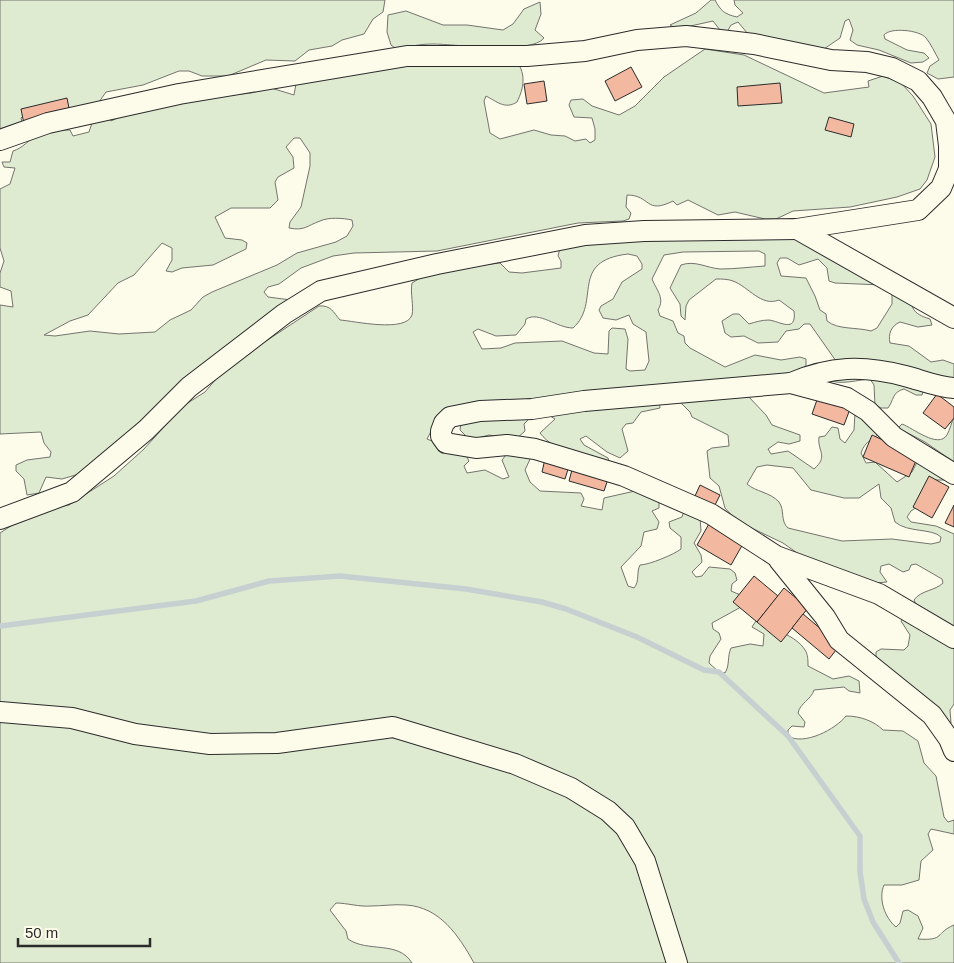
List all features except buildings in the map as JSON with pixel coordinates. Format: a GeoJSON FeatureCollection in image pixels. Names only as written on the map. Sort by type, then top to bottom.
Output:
{"type":"FeatureCollection","features":[{"type":"Feature","properties":{"kind":"street"},"geometry":{"type":"LineString","coordinates":[[0,140],[48,122],[179,94],[406,56],[527,56],[585,51],[652,38],[686,36],[754,44],[831,60],[867,62],[892,68],[918,81],[932,97],[946,121],[950,146],[949,169],[941,188],[918,210],[797,229],[644,231],[585,235],[446,262],[321,291],[284,314],[189,387],[146,430],[72,492],[0,519]]}},
{"type":"Feature","properties":{"kind":"street"},"geometry":{"type":"LineString","coordinates":[[797,229],[954,318]]}},
{"type":"Feature","properties":{"kind":"street"},"geometry":{"type":"LineString","coordinates":[[954,388],[887,371],[842,367],[791,382],[584,400],[532,409],[480,411],[450,417],[444,423],[441,431],[441,436],[446,443],[476,448],[507,445],[535,448],[624,476],[711,514],[776,556],[879,594],[954,638]]}},
{"type":"Feature","properties":{"kind":"street"},"geometry":{"type":"LineString","coordinates":[[791,382],[847,398],[868,411],[894,437],[954,474]]}},
{"type":"Feature","properties":{"kind":"street"},"geometry":{"type":"LineString","coordinates":[[776,556],[820,610],[839,640],[932,715],[954,751]]}},
{"type":"Feature","properties":{"kind":"street"},"geometry":{"type":"LineString","coordinates":[[0,712],[72,718],[136,734],[210,744],[277,743],[393,727],[514,764],[571,788],[608,811],[625,827],[645,861],[677,963]]}},
{"type":"Feature","properties":{"kind":"green space"},"geometry":{"type":"Polygon","coordinates":[[[0,0],[385,0],[383,12],[373,19],[364,34],[342,40],[332,46],[309,50],[295,61],[266,60],[228,76],[202,76],[189,71],[179,71],[143,85],[106,92],[99,102],[71,111],[68,107],[25,114],[21,118],[23,125],[0,141],[0,0]]]}},
{"type":"Feature","properties":{"kind":"green space"},"geometry":{"type":"Polygon","coordinates":[[[711,0],[715,0],[726,13],[737,17],[743,13],[735,5],[734,0],[954,0],[954,77],[938,79],[927,73],[930,66],[939,60],[930,43],[923,35],[912,31],[898,30],[884,35],[885,39],[907,50],[924,53],[929,58],[923,62],[911,63],[879,50],[857,45],[850,40],[853,30],[849,19],[845,21],[840,38],[824,49],[748,34],[738,22],[731,25],[727,32],[720,30],[713,21],[677,29],[670,25],[696,13],[711,0]]]}},
{"type":"Feature","properties":{"kind":"green space"},"geometry":{"type":"Polygon","coordinates":[[[540,2],[541,14],[535,30],[544,38],[536,43],[524,46],[492,47],[429,44],[398,50],[391,45],[387,32],[388,15],[406,11],[443,25],[467,25],[503,30],[513,24],[524,9],[540,2]]]}},
{"type":"Feature","properties":{"kind":"green space"},"geometry":{"type":"Polygon","coordinates":[[[705,49],[744,55],[824,93],[869,87],[868,81],[883,76],[901,83],[913,96],[931,124],[935,157],[927,180],[920,189],[897,197],[850,207],[793,211],[776,219],[765,219],[735,212],[718,215],[688,200],[677,205],[673,201],[657,206],[635,196],[627,195],[626,207],[631,213],[629,219],[623,221],[578,223],[437,251],[354,253],[333,256],[301,268],[279,284],[268,287],[264,292],[268,297],[291,300],[79,474],[62,479],[46,477],[39,493],[27,495],[24,479],[16,471],[16,465],[27,460],[50,457],[51,452],[44,443],[41,432],[0,434],[0,305],[13,307],[11,291],[0,287],[0,273],[4,261],[0,248],[0,189],[10,184],[15,168],[4,167],[2,162],[10,162],[13,151],[41,134],[49,132],[70,130],[73,136],[89,132],[93,120],[108,116],[111,121],[131,112],[186,103],[197,99],[251,93],[271,88],[294,95],[296,84],[408,60],[517,62],[522,71],[523,81],[517,102],[505,105],[486,96],[484,101],[490,133],[500,139],[534,130],[551,135],[565,136],[575,141],[586,139],[590,143],[595,140],[592,118],[574,117],[569,105],[571,100],[583,99],[592,106],[619,115],[635,106],[664,77],[705,49]],[[294,138],[286,147],[293,157],[294,168],[278,177],[275,182],[278,200],[270,208],[231,208],[215,217],[225,238],[242,240],[247,243],[246,249],[213,265],[182,268],[172,272],[166,271],[172,260],[172,248],[162,243],[134,275],[118,283],[88,315],[70,321],[44,335],[55,336],[90,331],[119,334],[155,332],[170,320],[191,310],[203,297],[212,292],[277,265],[297,253],[336,242],[347,236],[353,226],[352,220],[340,218],[323,220],[302,228],[289,228],[290,222],[301,207],[310,166],[310,153],[300,138],[294,138]]]}},
{"type":"Feature","properties":{"kind":"green space"},"geometry":{"type":"Polygon","coordinates":[[[675,234],[793,235],[882,285],[835,283],[829,281],[827,268],[818,259],[799,265],[787,258],[780,258],[777,263],[781,276],[806,278],[820,310],[826,314],[827,321],[831,324],[871,331],[877,328],[892,304],[892,291],[908,291],[914,310],[919,315],[930,319],[932,325],[918,327],[900,322],[891,331],[889,336],[890,343],[909,346],[931,362],[943,360],[954,364],[954,378],[924,388],[922,395],[916,395],[904,389],[900,390],[895,394],[888,408],[881,408],[875,405],[874,385],[870,379],[834,382],[825,377],[836,361],[810,324],[804,324],[799,329],[786,331],[778,342],[758,343],[744,336],[731,337],[725,333],[722,321],[733,314],[739,314],[749,324],[769,320],[790,324],[793,322],[794,311],[779,300],[766,301],[733,281],[716,279],[689,300],[686,306],[685,320],[681,316],[680,304],[670,288],[681,265],[691,263],[720,269],[765,266],[765,254],[759,251],[683,252],[664,255],[652,279],[661,302],[658,310],[660,316],[673,321],[678,333],[684,336],[685,343],[690,348],[725,367],[755,355],[781,360],[800,357],[806,359],[806,366],[795,372],[759,382],[659,400],[660,408],[641,412],[633,423],[626,424],[622,429],[628,451],[620,458],[607,452],[586,436],[580,439],[584,445],[608,458],[610,465],[572,454],[546,440],[540,433],[555,419],[550,416],[529,419],[524,424],[525,431],[515,440],[489,435],[470,440],[460,430],[461,423],[484,408],[473,402],[438,418],[427,439],[466,455],[469,461],[464,466],[467,473],[485,470],[503,479],[509,477],[502,460],[506,455],[531,457],[525,470],[530,482],[540,491],[581,493],[584,499],[581,506],[602,510],[604,498],[635,491],[659,502],[659,508],[652,511],[659,522],[657,529],[644,532],[641,546],[621,567],[628,586],[634,588],[637,583],[640,565],[662,559],[681,549],[681,537],[670,528],[669,522],[682,517],[684,511],[700,518],[701,531],[694,543],[701,555],[702,562],[692,572],[696,577],[702,576],[709,567],[730,569],[735,573],[737,580],[732,584],[731,591],[743,596],[741,607],[712,623],[713,629],[719,633],[721,639],[710,656],[709,663],[719,672],[725,673],[731,648],[750,644],[763,646],[764,634],[752,627],[756,621],[783,633],[801,645],[808,658],[808,666],[833,679],[849,676],[859,681],[860,693],[849,691],[844,687],[814,690],[798,713],[805,722],[804,727],[792,726],[788,730],[788,736],[802,739],[819,735],[835,726],[846,716],[866,720],[883,730],[903,731],[918,741],[924,763],[936,776],[944,817],[948,822],[954,820],[954,834],[931,829],[928,834],[933,850],[921,861],[919,880],[902,885],[884,885],[882,902],[889,919],[896,927],[900,923],[903,911],[908,910],[918,916],[923,928],[918,939],[936,938],[954,925],[954,963],[474,963],[455,933],[439,917],[429,911],[406,905],[367,906],[336,903],[330,910],[346,931],[348,939],[356,943],[399,952],[412,963],[0,963],[0,533],[34,511],[69,505],[114,476],[144,449],[183,406],[205,392],[222,372],[319,306],[329,308],[340,320],[379,325],[400,324],[408,320],[412,315],[412,283],[432,271],[500,263],[509,272],[522,273],[561,268],[561,261],[558,256],[560,248],[675,234]],[[628,254],[610,258],[598,265],[592,274],[581,318],[573,328],[542,318],[531,317],[526,319],[525,324],[516,335],[496,336],[478,329],[473,332],[482,349],[501,348],[515,343],[562,341],[594,353],[608,354],[609,331],[612,328],[625,329],[628,339],[626,369],[630,371],[645,370],[649,361],[646,332],[633,324],[629,315],[616,320],[603,318],[599,310],[601,306],[613,299],[622,282],[642,269],[642,264],[637,256],[628,254]]]}},
{"type":"Feature","properties":{"kind":"green space"},"geometry":{"type":"Polygon","coordinates":[[[747,395],[766,415],[772,425],[800,435],[800,441],[789,444],[778,442],[768,449],[771,454],[788,451],[814,469],[822,457],[819,437],[825,436],[832,427],[838,428],[840,439],[845,443],[854,430],[855,413],[882,431],[867,443],[861,453],[866,463],[875,462],[897,482],[912,472],[917,462],[946,480],[935,480],[920,505],[911,511],[907,517],[911,522],[936,526],[954,534],[954,704],[950,710],[951,723],[947,727],[876,658],[876,652],[881,649],[904,650],[908,646],[910,635],[901,621],[904,616],[919,611],[914,600],[920,594],[940,586],[943,583],[942,579],[916,564],[911,565],[909,570],[903,572],[889,564],[881,566],[880,572],[887,582],[875,583],[803,557],[783,543],[737,521],[725,508],[719,486],[710,478],[707,451],[712,448],[729,446],[728,435],[692,417],[690,412],[678,400],[747,395]],[[767,465],[757,467],[747,484],[779,502],[784,522],[788,528],[842,541],[892,539],[931,544],[940,542],[941,537],[937,534],[906,528],[895,522],[891,508],[881,498],[879,484],[859,498],[844,498],[811,490],[793,468],[767,465]]]}},
{"type":"Feature","properties":{"kind":"green space"},"geometry":{"type":"Polygon","coordinates":[[[954,416],[954,462],[925,442],[898,428],[902,424],[932,439],[943,439],[947,435],[954,416]]]}},
{"type":"Feature","properties":{"kind":"waterway"},"geometry":{"type":"LineString","coordinates":[[0,626],[196,601],[269,581],[340,576],[466,589],[542,602],[566,609],[637,637],[704,670],[719,672],[788,736],[860,836],[860,872],[864,899],[873,922],[899,963]]}}]}
